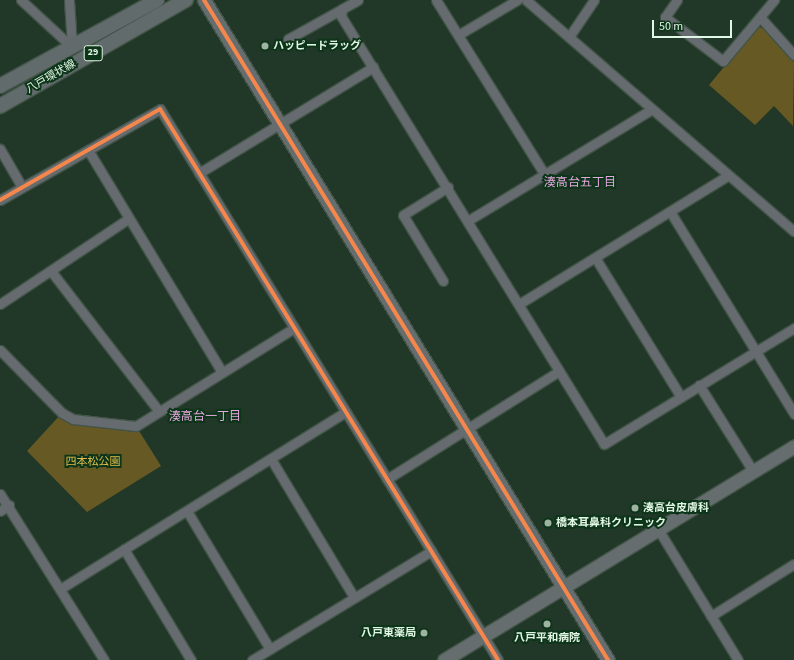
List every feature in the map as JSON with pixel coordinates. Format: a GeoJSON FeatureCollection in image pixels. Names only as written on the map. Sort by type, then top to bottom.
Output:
{"type":"FeatureCollection","features":[{"type":"Feature","properties":{"kind":"main road","name":"八戸環状線"},"geometry":{"type":"LineString","coordinates":[[0,86],[157,0]]}},
{"type":"Feature","properties":{"kind":"main road","name":"八戸環状線"},"geometry":{"type":"LineString","coordinates":[[0,106],[186,0]]}},
{"type":"Feature","properties":{"kind":"street"},"geometry":{"type":"LineString","coordinates":[[21,0],[72,47]]}},
{"type":"Feature","properties":{"kind":"street"},"geometry":{"type":"LineString","coordinates":[[69,0],[72,47]]}},
{"type":"Feature","properties":{"kind":"street"},"geometry":{"type":"LineString","coordinates":[[204,0],[608,660]]}},
{"type":"Feature","properties":{"kind":"street"},"geometry":{"type":"LineString","coordinates":[[288,39],[358,0]]}},
{"type":"Feature","properties":{"kind":"street"},"geometry":{"type":"LineString","coordinates":[[436,0],[546,175]]}},
{"type":"Feature","properties":{"kind":"street"},"geometry":{"type":"LineString","coordinates":[[458,35],[517,0]]}},
{"type":"Feature","properties":{"kind":"street"},"geometry":{"type":"LineString","coordinates":[[526,0],[794,231]]}},
{"type":"Feature","properties":{"kind":"street"},"geometry":{"type":"LineString","coordinates":[[569,36],[594,0]]}},
{"type":"Feature","properties":{"kind":"street"},"geometry":{"type":"LineString","coordinates":[[677,0],[665,17],[723,61],[774,0]]}},
{"type":"Feature","properties":{"kind":"street"},"geometry":{"type":"LineString","coordinates":[[342,9],[341,16],[469,220],[604,444],[794,328]]}},
{"type":"Feature","properties":{"kind":"street"},"geometry":{"type":"LineString","coordinates":[[760,17],[794,55]]}},
{"type":"Feature","properties":{"kind":"street"},"geometry":{"type":"LineString","coordinates":[[199,173],[373,67]]}},
{"type":"Feature","properties":{"kind":"street"},"geometry":{"type":"LineString","coordinates":[[0,200],[160,108],[498,660]]}},
{"type":"Feature","properties":{"kind":"street"},"geometry":{"type":"LineString","coordinates":[[469,220],[546,175],[652,109]]}},
{"type":"Feature","properties":{"kind":"street"},"geometry":{"type":"LineString","coordinates":[[0,149],[22,187]]}},
{"type":"Feature","properties":{"kind":"street"},"geometry":{"type":"LineString","coordinates":[[88,150],[128,219],[222,372]]}},
{"type":"Feature","properties":{"kind":"street"},"geometry":{"type":"LineString","coordinates":[[519,304],[671,213],[729,175]]}},
{"type":"Feature","properties":{"kind":"street"},"geometry":{"type":"LineString","coordinates":[[444,281],[403,215],[448,187]]}},
{"type":"Feature","properties":{"kind":"street"},"geometry":{"type":"LineString","coordinates":[[671,213],[794,414]]}},
{"type":"Feature","properties":{"kind":"street"},"geometry":{"type":"LineString","coordinates":[[0,304],[128,219]]}},
{"type":"Feature","properties":{"kind":"street"},"geometry":{"type":"LineString","coordinates":[[596,259],[681,396]]}},
{"type":"Feature","properties":{"kind":"street"},"geometry":{"type":"LineString","coordinates":[[51,271],[159,411]]}},
{"type":"Feature","properties":{"kind":"street"},"geometry":{"type":"LineString","coordinates":[[0,350],[62,413],[73,419],[136,426],[294,328]]}},
{"type":"Feature","properties":{"kind":"street"},"geometry":{"type":"LineString","coordinates":[[387,479],[559,371]]}},
{"type":"Feature","properties":{"kind":"street"},"geometry":{"type":"LineString","coordinates":[[700,385],[753,471]]}},
{"type":"Feature","properties":{"kind":"street"},"geometry":{"type":"LineString","coordinates":[[60,588],[346,412]]}},
{"type":"Feature","properties":{"kind":"street"},"geometry":{"type":"LineString","coordinates":[[444,660],[794,446]]}},
{"type":"Feature","properties":{"kind":"street"},"geometry":{"type":"LineString","coordinates":[[271,459],[354,597]]}},
{"type":"Feature","properties":{"kind":"street"},"geometry":{"type":"LineString","coordinates":[[0,494],[9,505],[104,660]]}},
{"type":"Feature","properties":{"kind":"street"},"geometry":{"type":"LineString","coordinates":[[0,511],[9,505]]}},
{"type":"Feature","properties":{"kind":"street"},"geometry":{"type":"LineString","coordinates":[[187,511],[270,649]]}},
{"type":"Feature","properties":{"kind":"street"},"geometry":{"type":"LineString","coordinates":[[658,529],[738,660]]}},
{"type":"Feature","properties":{"kind":"street"},"geometry":{"type":"LineString","coordinates":[[124,550],[191,660]]}},
{"type":"Feature","properties":{"kind":"street"},"geometry":{"type":"LineString","coordinates":[[252,660],[431,551]]}},
{"type":"Feature","properties":{"kind":"street"},"geometry":{"type":"LineString","coordinates":[[711,616],[794,564]]}},
{"type":"Feature","properties":{"kind":"green space"},"geometry":{"type":"Polygon","coordinates":[[[757,27],[764,28],[794,62],[793,126],[774,106],[755,125],[709,85],[757,27]]]}},
{"type":"Feature","properties":{"kind":"green space","name":"四本松公園"},"geometry":{"type":"Polygon","coordinates":[[[62,413],[136,426],[161,466],[87,512],[27,451],[62,413]]]}},
{"type":"Feature","properties":{"kind":"cycle path"},"geometry":{"type":"LineString","coordinates":[[204,0],[608,660]]}},
{"type":"Feature","properties":{"kind":"cycle path"},"geometry":{"type":"LineString","coordinates":[[0,200],[160,109],[498,660]]}},
{"type":"Feature","properties":{"kind":"place","name":"ハッピードラッグ"},"geometry":{"type":"Point","coordinates":[265,46]}},
{"type":"Feature","properties":{"kind":"place","name":"湊高台皮膚科"},"geometry":{"type":"Point","coordinates":[635,508]}},
{"type":"Feature","properties":{"kind":"place","name":"橋本耳鼻科クリニック"},"geometry":{"type":"Point","coordinates":[548,523]}},
{"type":"Feature","properties":{"kind":"place","name":"八戸平和病院"},"geometry":{"type":"Point","coordinates":[547,624]}},
{"type":"Feature","properties":{"kind":"place","name":"八戸東薬局"},"geometry":{"type":"Point","coordinates":[424,633]}},
{"type":"Feature","properties":{"kind":"district","name":"湊高台五丁目"},"geometry":{"type":"Point","coordinates":[580,183]}},
{"type":"Feature","properties":{"kind":"district","name":"湊高台一丁目"},"geometry":{"type":"Point","coordinates":[205,417]}}]}
